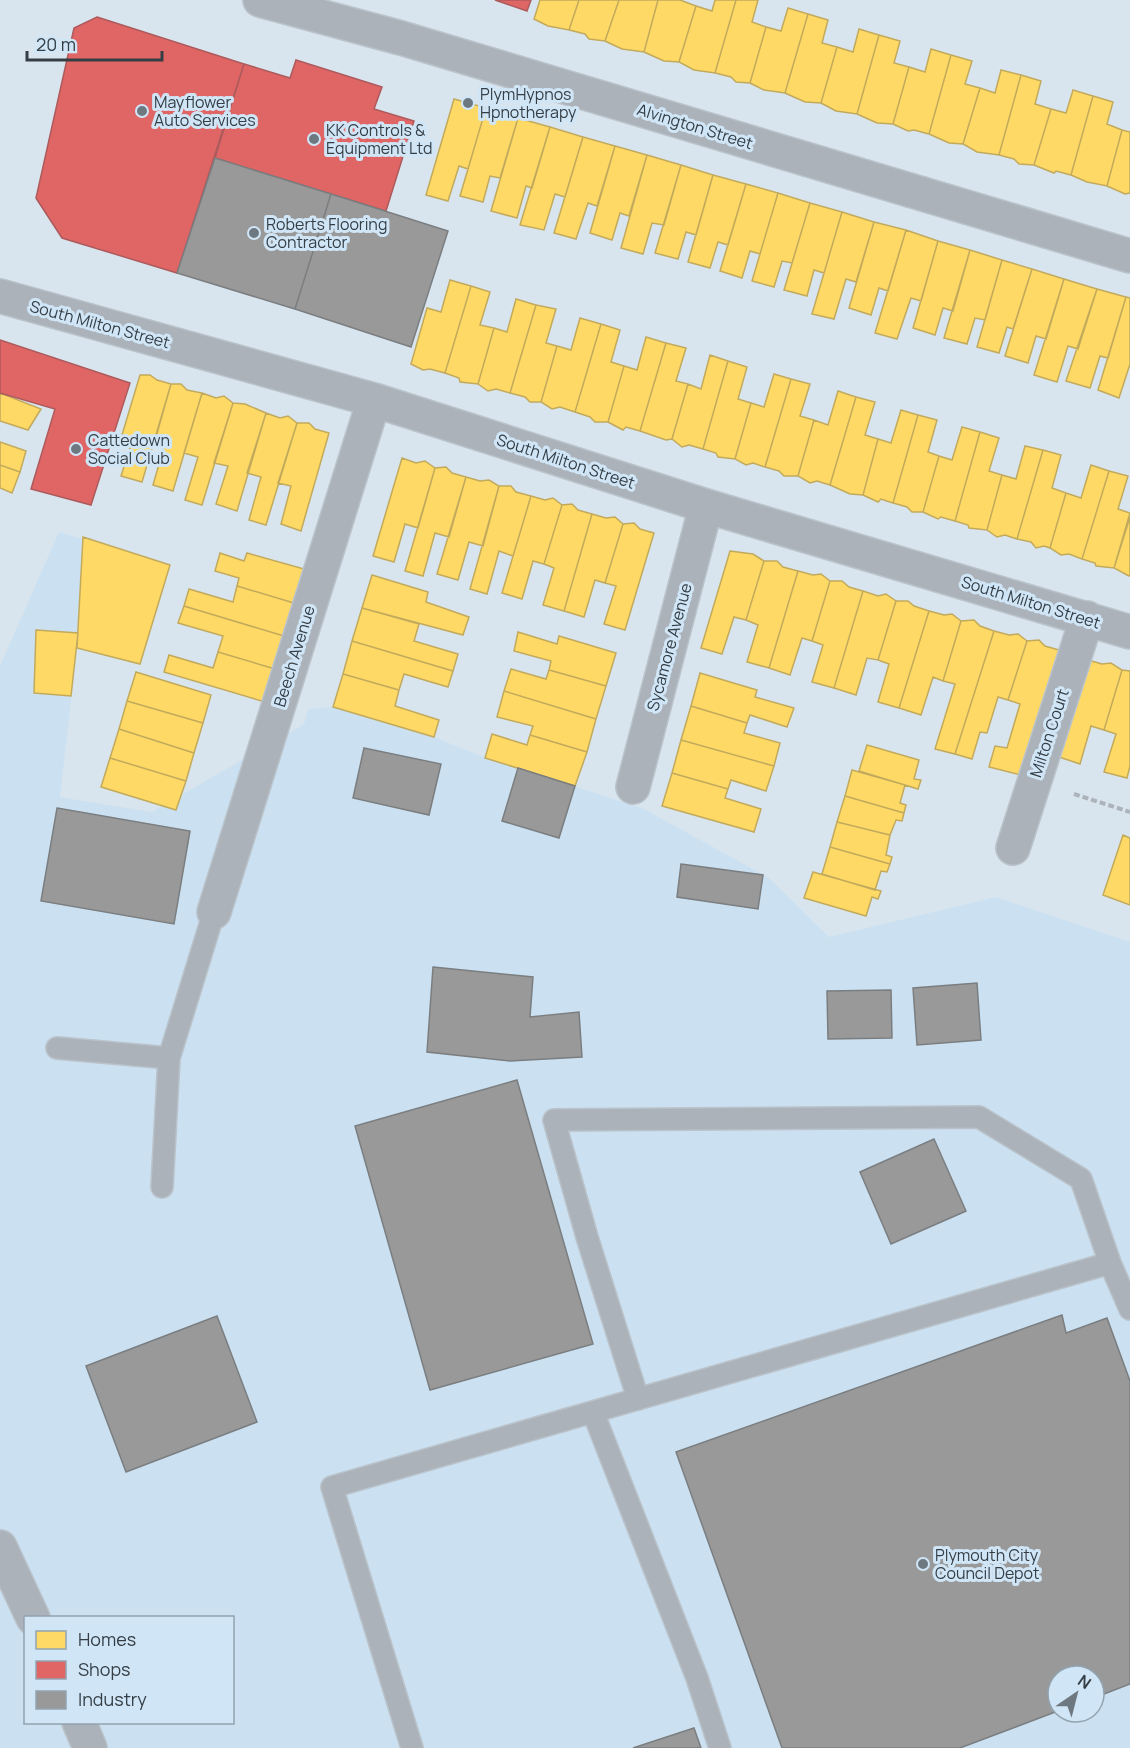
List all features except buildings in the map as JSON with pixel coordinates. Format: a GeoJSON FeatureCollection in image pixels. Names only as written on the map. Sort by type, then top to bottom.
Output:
{"type":"FeatureCollection","features":[{"type":"Feature","properties":{"kind":"street","name":"Alvington Street"},"geometry":{"type":"LineString","coordinates":[[260,0],[401,38],[1130,256]]}},
{"type":"Feature","properties":{"kind":"street","name":"South Milton Street"},"geometry":{"type":"LineString","coordinates":[[0,296],[375,400],[706,506],[1130,632]]}},
{"type":"Feature","properties":{"kind":"street","name":"Beech Avenue"},"geometry":{"type":"LineString","coordinates":[[214,912],[375,400]]}},
{"type":"Feature","properties":{"kind":"street","name":"Sycamore Avenue"},"geometry":{"type":"LineString","coordinates":[[633,787],[706,506]]}},
{"type":"Feature","properties":{"kind":"street","name":"Milton Court"},"geometry":{"type":"LineString","coordinates":[[1013,848],[1087,618]]}},
{"type":"Feature","properties":{"kind":"street"},"geometry":{"type":"LineString","coordinates":[[0,1547],[33,1616]]}},
{"type":"Feature","properties":{"kind":"street"},"geometry":{"type":"LineString","coordinates":[[80,1724],[90,1748]]}},
{"type":"Feature","properties":{"kind":"lane"},"geometry":{"type":"LineString","coordinates":[[162,1187],[169,1058],[214,912]]}},
{"type":"Feature","properties":{"kind":"lane"},"geometry":{"type":"LineString","coordinates":[[57,1048],[169,1058]]}},
{"type":"Feature","properties":{"kind":"lane"},"geometry":{"type":"LineString","coordinates":[[638,1399],[586,1237],[554,1120],[979,1117],[1081,1179],[1110,1263],[1130,1310]]}},
{"type":"Feature","properties":{"kind":"lane"},"geometry":{"type":"LineString","coordinates":[[412,1748],[332,1487],[1110,1263]]}},
{"type":"Feature","properties":{"kind":"lane"},"geometry":{"type":"LineString","coordinates":[[593,1412],[697,1678],[720,1748]]}},
{"type":"Feature","properties":{"kind":"path"},"geometry":{"type":"LineString","coordinates":[[1034,781],[1130,812]]}},
{"type":"Feature","properties":{"kind":"shaded area","name":"Plymouth City Council Depot"},"geometry":{"type":"Polygon","coordinates":[[[59,532],[170,565],[140,664],[77,648],[60,797],[152,812],[304,724],[308,709],[333,707],[434,737],[479,755],[644,809],[769,878],[829,937],[996,897],[1130,942],[1130,1748],[0,1748],[0,666],[59,532]]]}},
{"type":"Feature","properties":{"kind":"place","name":"PlymHypnos Hpnotherapy"},"geometry":{"type":"Point","coordinates":[468,103]}},
{"type":"Feature","properties":{"kind":"place","name":"Mayflower Auto Services"},"geometry":{"type":"Point","coordinates":[142,111]}},
{"type":"Feature","properties":{"kind":"place","name":"KK Controls & Equipment Ltd"},"geometry":{"type":"Point","coordinates":[314,139]}},
{"type":"Feature","properties":{"kind":"place","name":"Roberts Flooring Contractor"},"geometry":{"type":"Point","coordinates":[254,233]}},
{"type":"Feature","properties":{"kind":"place","name":"Cattedown Social Club"},"geometry":{"type":"Point","coordinates":[76,449]}},
{"type":"Feature","properties":{"kind":"place","name":"Plymouth City Council Depot"},"geometry":{"type":"Point","coordinates":[923,1564]}}]}
